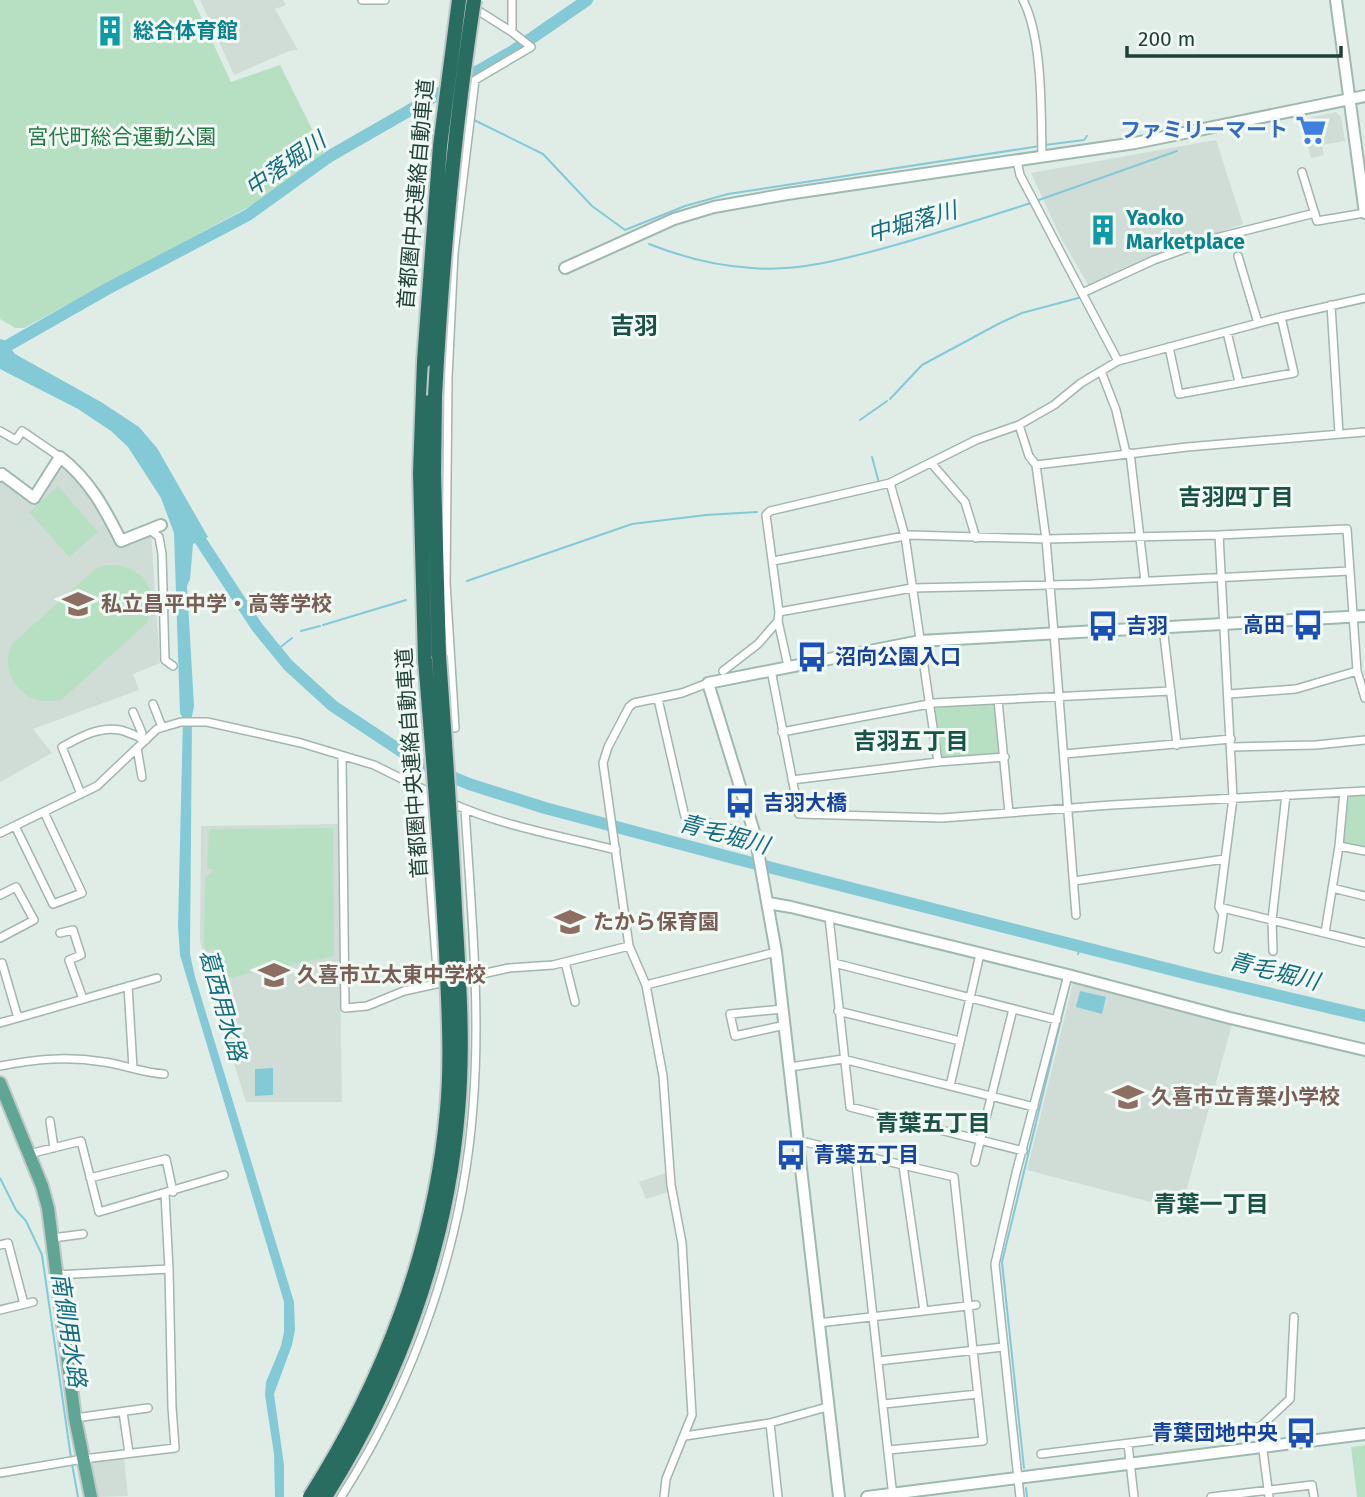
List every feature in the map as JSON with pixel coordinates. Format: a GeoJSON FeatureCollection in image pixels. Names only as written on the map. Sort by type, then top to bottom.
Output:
{"type":"FeatureCollection","features":[{"type":"Feature","properties":{"kind":"highway","name":"首都圏中央連絡自動車道"},"geometry":{"type":"LineString","coordinates":[[310,1497],[352,1425],[376,1376],[408,1295],[431,1213],[447,1111],[449,1027],[443,897],[425,660],[420,473],[424,361],[445,97],[466,0]]}},
{"type":"Feature","properties":{"kind":"highway","name":"首都圏中央連絡自動車道"},"geometry":{"type":"LineString","coordinates":[[325,1497],[375,1408],[408,1331],[428,1271],[442,1214],[458,1112],[461,1071],[460,992],[436,605],[434,435],[441,285],[466,0]]}},
{"type":"Feature","properties":{"kind":"main road"},"geometry":{"type":"LineString","coordinates":[[0,1083],[45,1198],[75,1418],[91,1497]]}},
{"type":"Feature","properties":{"kind":"street"},"geometry":{"type":"LineString","coordinates":[[362,0],[385,0]]}},
{"type":"Feature","properties":{"kind":"street"},"geometry":{"type":"LineString","coordinates":[[451,0],[466,0],[531,47],[475,80],[454,253],[448,378],[446,583],[455,728]]}},
{"type":"Feature","properties":{"kind":"street"},"geometry":{"type":"LineString","coordinates":[[512,0],[512,33]]}},
{"type":"Feature","properties":{"kind":"street"},"geometry":{"type":"LineString","coordinates":[[1023,0],[1032,29],[1036,56],[1042,158]]}},
{"type":"Feature","properties":{"kind":"street"},"geometry":{"type":"LineString","coordinates":[[1302,172],[1317,221],[1365,213],[1336,0]]}},
{"type":"Feature","properties":{"kind":"street"},"geometry":{"type":"LineString","coordinates":[[565,268],[674,219],[714,207],[1135,143],[1365,96]]}},
{"type":"Feature","properties":{"kind":"street"},"geometry":{"type":"LineString","coordinates":[[1017,161],[1020,175],[1118,361]]}},
{"type":"Feature","properties":{"kind":"street"},"geometry":{"type":"LineString","coordinates":[[1082,293],[1154,260],[1212,239],[1315,213]]}},
{"type":"Feature","properties":{"kind":"street"},"geometry":{"type":"LineString","coordinates":[[1238,256],[1258,323]]}},
{"type":"Feature","properties":{"kind":"street"},"geometry":{"type":"LineString","coordinates":[[788,666],[778,621],[766,515],[770,511],[890,483],[976,440],[1019,425],[1054,405],[1081,383],[1118,361],[1281,317],[1365,298]]}},
{"type":"Feature","properties":{"kind":"street"},"geometry":{"type":"LineString","coordinates":[[1331,305],[1339,434]]}},
{"type":"Feature","properties":{"kind":"street"},"geometry":{"type":"LineString","coordinates":[[1169,347],[1179,394],[1294,373],[1281,317]]}},
{"type":"Feature","properties":{"kind":"street"},"geometry":{"type":"LineString","coordinates":[[1227,332],[1239,382]]}},
{"type":"Feature","properties":{"kind":"street"},"geometry":{"type":"LineString","coordinates":[[1101,371],[1128,453],[1145,581]]}},
{"type":"Feature","properties":{"kind":"street"},"geometry":{"type":"LineString","coordinates":[[1019,425],[1029,456],[1036,465],[1046,539],[1076,915]]}},
{"type":"Feature","properties":{"kind":"street"},"geometry":{"type":"LineString","coordinates":[[0,431],[16,440],[22,431],[73,467],[105,509],[121,541],[161,525]]}},
{"type":"Feature","properties":{"kind":"street"},"geometry":{"type":"LineString","coordinates":[[1036,465],[1128,453],[1365,432]]}},
{"type":"Feature","properties":{"kind":"street"},"geometry":{"type":"LineString","coordinates":[[1,474],[34,498],[60,457]]}},
{"type":"Feature","properties":{"kind":"street"},"geometry":{"type":"LineString","coordinates":[[932,464],[965,502],[976,538]]}},
{"type":"Feature","properties":{"kind":"street"},"geometry":{"type":"LineString","coordinates":[[890,483],[905,536],[938,762]]}},
{"type":"Feature","properties":{"kind":"street"},"geometry":{"type":"LineString","coordinates":[[149,529],[159,537],[165,660],[173,666]]}},
{"type":"Feature","properties":{"kind":"street"},"geometry":{"type":"LineString","coordinates":[[773,561],[905,536],[1046,539],[1219,536],[1347,529],[1350,571],[1359,617],[1357,671],[1365,698]]}},
{"type":"Feature","properties":{"kind":"street"},"geometry":{"type":"LineString","coordinates":[[1218,949],[1223,914],[1219,907],[1233,798],[1226,624],[1219,536]]}},
{"type":"Feature","properties":{"kind":"street"},"geometry":{"type":"LineString","coordinates":[[779,612],[912,588],[1049,585],[1350,571]]}},
{"type":"Feature","properties":{"kind":"street"},"geometry":{"type":"LineString","coordinates":[[664,1497],[666,1479],[692,1415],[683,1253],[671,1185],[663,1076],[646,985],[629,946],[603,763],[608,747],[629,707],[708,683],[920,641],[1359,617]]}},
{"type":"Feature","properties":{"kind":"street"},"geometry":{"type":"LineString","coordinates":[[723,671],[758,644],[778,621]]}},
{"type":"Feature","properties":{"kind":"street"},"geometry":{"type":"LineString","coordinates":[[1163,627],[1177,745]]}},
{"type":"Feature","properties":{"kind":"street"},"geometry":{"type":"LineString","coordinates":[[771,670],[799,814],[942,818],[1069,808],[1365,792]]}},
{"type":"Feature","properties":{"kind":"street"},"geometry":{"type":"LineString","coordinates":[[1229,694],[1296,689],[1357,671]]}},
{"type":"Feature","properties":{"kind":"street"},"geometry":{"type":"LineString","coordinates":[[708,683],[756,838],[776,952],[839,1497]]}},
{"type":"Feature","properties":{"kind":"street"},"geometry":{"type":"LineString","coordinates":[[782,732],[929,704],[1171,691]]}},
{"type":"Feature","properties":{"kind":"street"},"geometry":{"type":"LineString","coordinates":[[658,699],[685,817],[756,838]]}},
{"type":"Feature","properties":{"kind":"street"},"geometry":{"type":"LineString","coordinates":[[998,700],[1009,813]]}},
{"type":"Feature","properties":{"kind":"street"},"geometry":{"type":"LineString","coordinates":[[153,704],[162,727]]}},
{"type":"Feature","properties":{"kind":"street"},"geometry":{"type":"LineString","coordinates":[[133,712],[143,739]]}},
{"type":"Feature","properties":{"kind":"street"},"geometry":{"type":"LineString","coordinates":[[0,833],[97,786],[143,739],[158,729],[181,722],[197,722],[279,738],[374,765],[465,809],[519,826],[616,849]]}},
{"type":"Feature","properties":{"kind":"street"},"geometry":{"type":"LineString","coordinates":[[81,794],[62,747],[94,732],[108,729],[123,730],[143,739]]}},
{"type":"Feature","properties":{"kind":"street"},"geometry":{"type":"LineString","coordinates":[[1064,754],[1177,745],[1316,745],[1365,740]]}},
{"type":"Feature","properties":{"kind":"street"},"geometry":{"type":"LineString","coordinates":[[137,748],[142,777]]}},
{"type":"Feature","properties":{"kind":"street"},"geometry":{"type":"LineString","coordinates":[[342,756],[345,1008],[367,1006],[404,991],[509,968],[565,962],[629,946]]}},
{"type":"Feature","properties":{"kind":"street"},"geometry":{"type":"LineString","coordinates":[[792,780],[938,762],[1005,757]]}},
{"type":"Feature","properties":{"kind":"street"},"geometry":{"type":"LineString","coordinates":[[423,789],[438,984]]}},
{"type":"Feature","properties":{"kind":"street"},"geometry":{"type":"LineString","coordinates":[[1325,933],[1339,846],[1344,792]]}},
{"type":"Feature","properties":{"kind":"street"},"geometry":{"type":"LineString","coordinates":[[1273,951],[1272,920],[1286,795]]}},
{"type":"Feature","properties":{"kind":"street"},"geometry":{"type":"LineString","coordinates":[[341,1497],[395,1401],[425,1324],[458,1208],[473,1108],[476,1018],[465,809]]}},
{"type":"Feature","properties":{"kind":"street"},"geometry":{"type":"LineString","coordinates":[[15,826],[53,904],[82,893],[44,812]]}},
{"type":"Feature","properties":{"kind":"street"},"geometry":{"type":"LineString","coordinates":[[1339,846],[1365,851]]}},
{"type":"Feature","properties":{"kind":"street"},"geometry":{"type":"LineString","coordinates":[[1074,881],[1226,859]]}},
{"type":"Feature","properties":{"kind":"street"},"geometry":{"type":"LineString","coordinates":[[0,895],[16,887],[34,920],[0,938]]}},
{"type":"Feature","properties":{"kind":"street"},"geometry":{"type":"LineString","coordinates":[[1332,888],[1365,896]]}},
{"type":"Feature","properties":{"kind":"street"},"geometry":{"type":"LineString","coordinates":[[768,903],[1365,1050]]}},
{"type":"Feature","properties":{"kind":"street"},"geometry":{"type":"LineString","coordinates":[[1219,907],[1365,943]]}},
{"type":"Feature","properties":{"kind":"street"},"geometry":{"type":"LineString","coordinates":[[829,917],[850,1107],[1023,1151]]}},
{"type":"Feature","properties":{"kind":"street"},"geometry":{"type":"LineString","coordinates":[[60,933],[74,930],[81,955],[69,960],[83,999]]}},
{"type":"Feature","properties":{"kind":"street"},"geometry":{"type":"LineString","coordinates":[[646,985],[776,952]]}},
{"type":"Feature","properties":{"kind":"street"},"geometry":{"type":"LineString","coordinates":[[950,1086],[980,954]]}},
{"type":"Feature","properties":{"kind":"street"},"geometry":{"type":"LineString","coordinates":[[565,962],[575,1002]]}},
{"type":"Feature","properties":{"kind":"street"},"geometry":{"type":"LineString","coordinates":[[0,964],[2,963],[18,1018]]}},
{"type":"Feature","properties":{"kind":"street"},"geometry":{"type":"LineString","coordinates":[[834,963],[1056,1020]]}},
{"type":"Feature","properties":{"kind":"street"},"geometry":{"type":"LineString","coordinates":[[1020,1497],[995,1264],[1068,975]]}},
{"type":"Feature","properties":{"kind":"street"},"geometry":{"type":"LineString","coordinates":[[0,1023],[157,978]]}},
{"type":"Feature","properties":{"kind":"street"},"geometry":{"type":"LineString","coordinates":[[128,986],[133,1068]]}},
{"type":"Feature","properties":{"kind":"street"},"geometry":{"type":"LineString","coordinates":[[783,1009],[730,1014],[735,1036],[785,1025]]}},
{"type":"Feature","properties":{"kind":"street"},"geometry":{"type":"LineString","coordinates":[[975,1162],[1013,1009]]}},
{"type":"Feature","properties":{"kind":"street"},"geometry":{"type":"LineString","coordinates":[[838,1011],[960,1041]]}},
{"type":"Feature","properties":{"kind":"street"},"geometry":{"type":"LineString","coordinates":[[0,1066],[40,1058],[59,1058],[104,1062],[147,1074],[164,1074]]}},
{"type":"Feature","properties":{"kind":"street"},"geometry":{"type":"LineString","coordinates":[[790,1067],[843,1059],[1034,1107]]}},
{"type":"Feature","properties":{"kind":"street"},"geometry":{"type":"LineString","coordinates":[[50,1121],[54,1148]]}},
{"type":"Feature","properties":{"kind":"street"},"geometry":{"type":"LineString","coordinates":[[29,1154],[81,1142],[99,1212],[224,1175]]}},
{"type":"Feature","properties":{"kind":"street"},"geometry":{"type":"LineString","coordinates":[[805,1142],[954,1177],[972,1305],[973,1349],[983,1441],[888,1450]]}},
{"type":"Feature","properties":{"kind":"street"},"geometry":{"type":"LineString","coordinates":[[855,1155],[892,1495]]}},
{"type":"Feature","properties":{"kind":"street"},"geometry":{"type":"LineString","coordinates":[[0,1473],[83,1459],[175,1448],[166,1158],[90,1178]]}},
{"type":"Feature","properties":{"kind":"street"},"geometry":{"type":"LineString","coordinates":[[903,1166],[924,1311]]}},
{"type":"Feature","properties":{"kind":"street"},"geometry":{"type":"LineString","coordinates":[[52,1238],[83,1234]]}},
{"type":"Feature","properties":{"kind":"street"},"geometry":{"type":"LineString","coordinates":[[0,1245],[8,1243],[24,1304]]}},
{"type":"Feature","properties":{"kind":"street"},"geometry":{"type":"LineString","coordinates":[[56,1275],[169,1269]]}},
{"type":"Feature","properties":{"kind":"street"},"geometry":{"type":"LineString","coordinates":[[0,1310],[33,1302]]}},
{"type":"Feature","properties":{"kind":"street"},"geometry":{"type":"LineString","coordinates":[[818,1323],[972,1305]]}},
{"type":"Feature","properties":{"kind":"street"},"geometry":{"type":"LineString","coordinates":[[1041,1454],[1260,1427],[1290,1399],[1294,1318]]}},
{"type":"Feature","properties":{"kind":"street"},"geometry":{"type":"LineString","coordinates":[[878,1361],[1003,1347]]}},
{"type":"Feature","properties":{"kind":"street"},"geometry":{"type":"LineString","coordinates":[[884,1404],[978,1394]]}},
{"type":"Feature","properties":{"kind":"street"},"geometry":{"type":"LineString","coordinates":[[75,1418],[148,1408]]}},
{"type":"Feature","properties":{"kind":"street"},"geometry":{"type":"LineString","coordinates":[[685,1436],[770,1423],[827,1408]]}},
{"type":"Feature","properties":{"kind":"street"},"geometry":{"type":"LineString","coordinates":[[123,1412],[129,1453]]}},
{"type":"Feature","properties":{"kind":"street"},"geometry":{"type":"LineString","coordinates":[[770,1423],[778,1497]]}},
{"type":"Feature","properties":{"kind":"street"},"geometry":{"type":"LineString","coordinates":[[1260,1427],[1268,1494]]}},
{"type":"Feature","properties":{"kind":"street"},"geometry":{"type":"LineString","coordinates":[[867,1497],[1365,1433]]}},
{"type":"Feature","properties":{"kind":"street"},"geometry":{"type":"LineString","coordinates":[[1128,1444],[1134,1497]]}},
{"type":"Feature","properties":{"kind":"street"},"geometry":{"type":"LineString","coordinates":[[1210,1497],[1268,1494],[1312,1485],[1314,1497]]}},
{"type":"Feature","properties":{"kind":"shaded area"},"geometry":{"type":"Polygon","coordinates":[[[200,0],[283,0],[286,5],[275,9],[298,50],[289,51],[234,75],[200,0]]]}},
{"type":"Feature","properties":{"kind":"shaded area"},"geometry":{"type":"Polygon","coordinates":[[[1336,112],[1341,117],[1345,141],[1322,145],[1324,155],[1311,158],[1301,120],[1336,112]]]}},
{"type":"Feature","properties":{"kind":"shaded area","name":"Yaoko Marketplace"},"geometry":{"type":"Polygon","coordinates":[[[1216,140],[1243,224],[1190,243],[1090,288],[1061,238],[1031,173],[1216,140]]]}},
{"type":"Feature","properties":{"kind":"shaded area","name":"私立昌平中学・高等学校"},"geometry":{"type":"Polygon","coordinates":[[[60,461],[87,487],[121,545],[151,534],[160,663],[133,674],[139,690],[33,729],[52,753],[0,782],[0,478],[36,500],[60,461]]]}},
{"type":"Feature","properties":{"kind":"shaded area","name":"久喜市立太東中学校"},"geometry":{"type":"Polygon","coordinates":[[[338,824],[342,1102],[246,1102],[212,993],[200,940],[201,826],[338,824]]]}},
{"type":"Feature","properties":{"kind":"shaded area","name":"久喜市立青葉小学校"},"geometry":{"type":"Polygon","coordinates":[[[1073,983],[1232,1024],[1181,1210],[1027,1170],[1073,983]]]}},
{"type":"Feature","properties":{"kind":"shaded area"},"geometry":{"type":"Polygon","coordinates":[[[665,1173],[668,1192],[646,1199],[639,1182],[665,1173]]]}},
{"type":"Feature","properties":{"kind":"shaded area"},"geometry":{"type":"Polygon","coordinates":[[[124,1457],[128,1496],[95,1497],[87,1462],[124,1457]]]}},
{"type":"Feature","properties":{"kind":"green space","name":"宮代町総合運動公園"},"geometry":{"type":"Polygon","coordinates":[[[0,0],[193,0],[231,82],[280,65],[324,153],[258,202],[24,328],[15,328],[0,319],[0,0]]]}},
{"type":"Feature","properties":{"kind":"green space"},"geometry":{"type":"Polygon","coordinates":[[[58,486],[98,532],[69,557],[29,512],[58,486]]]}},
{"type":"Feature","properties":{"kind":"green space"},"geometry":{"type":"Polygon","coordinates":[[[119,565],[143,577],[152,600],[146,624],[61,700],[39,700],[25,694],[14,682],[9,668],[12,644],[96,568],[119,565]]]}},
{"type":"Feature","properties":{"kind":"green space"},"geometry":{"type":"Polygon","coordinates":[[[993,703],[996,706],[998,754],[943,759],[933,711],[936,708],[993,703]]]}},
{"type":"Feature","properties":{"kind":"green space"},"geometry":{"type":"Polygon","coordinates":[[[1365,795],[1365,849],[1342,843],[1349,796],[1365,795]]]}},
{"type":"Feature","properties":{"kind":"green space"},"geometry":{"type":"Polygon","coordinates":[[[333,828],[334,956],[224,979],[216,949],[206,951],[204,944],[205,877],[214,870],[207,868],[209,829],[333,828]]]}},
{"type":"Feature","properties":{"kind":"green space"},"geometry":{"type":"Polygon","coordinates":[[[1365,1445],[1365,1497],[1357,1497],[1351,1447],[1365,1445]]]}},
{"type":"Feature","properties":{"kind":"water"},"geometry":{"type":"Polygon","coordinates":[[[0,339],[4,340],[15,354],[101,402],[139,427],[157,448],[208,537],[193,544],[187,586],[194,706],[190,954],[294,1302],[295,1330],[292,1345],[274,1394],[284,1465],[284,1497],[275,1497],[274,1454],[265,1395],[266,1382],[284,1332],[284,1302],[180,955],[178,926],[183,718],[180,713],[174,533],[161,498],[128,447],[111,431],[78,409],[0,369],[0,339]]]}},
{"type":"Feature","properties":{"kind":"water"},"geometry":{"type":"Polygon","coordinates":[[[1080,991],[1106,997],[1102,1014],[1076,1007],[1080,991]]]}},
{"type":"Feature","properties":{"kind":"water"},"geometry":{"type":"Polygon","coordinates":[[[273,1068],[273,1095],[255,1096],[255,1069],[273,1068]]]}},
{"type":"Feature","properties":{"kind":"waterway","name":"中落堀川"},"geometry":{"type":"LineString","coordinates":[[0,350],[107,289],[248,215],[330,156],[513,51],[587,0]]}},
{"type":"Feature","properties":{"kind":"waterway"},"geometry":{"type":"LineString","coordinates":[[474,120],[543,154],[592,206],[625,230],[685,206],[728,194],[1040,146]]}},
{"type":"Feature","properties":{"kind":"waterway"},"geometry":{"type":"LineString","coordinates":[[1045,145],[1084,140],[1087,136]]}},
{"type":"Feature","properties":{"kind":"waterway","name":"中堀落川"},"geometry":{"type":"LineString","coordinates":[[1036,201],[1177,151]]}},
{"type":"Feature","properties":{"kind":"waterway","name":"中堀落川"},"geometry":{"type":"LineString","coordinates":[[649,244],[712,263],[752,268],[786,268],[838,260],[888,247],[1031,203]]}},
{"type":"Feature","properties":{"kind":"waterway"},"geometry":{"type":"LineString","coordinates":[[1087,295],[1136,272]]}},
{"type":"Feature","properties":{"kind":"waterway"},"geometry":{"type":"LineString","coordinates":[[890,399],[922,365],[1000,323],[1022,313],[1082,297]]}},
{"type":"Feature","properties":{"kind":"waterway"},"geometry":{"type":"LineString","coordinates":[[860,420],[887,401]]}},
{"type":"Feature","properties":{"kind":"waterway"},"geometry":{"type":"LineString","coordinates":[[872,457],[879,483]]}},
{"type":"Feature","properties":{"kind":"waterway"},"geometry":{"type":"LineString","coordinates":[[467,581],[632,524],[757,512]]}},
{"type":"Feature","properties":{"kind":"waterway","name":"青毛堀川"},"geometry":{"type":"LineString","coordinates":[[193,529],[257,627],[288,665],[333,706],[419,763],[469,784],[545,808],[737,859],[1200,977],[1365,1016]]}},
{"type":"Feature","properties":{"kind":"waterway"},"geometry":{"type":"LineString","coordinates":[[323,625],[406,600]]}},
{"type":"Feature","properties":{"kind":"waterway"},"geometry":{"type":"LineString","coordinates":[[301,631],[320,626]]}},
{"type":"Feature","properties":{"kind":"waterway"},"geometry":{"type":"LineString","coordinates":[[277,650],[292,638]]}},
{"type":"Feature","properties":{"kind":"waterway","name":"青毛堀川"},"geometry":{"type":"LineString","coordinates":[[1078,954],[1080,946]]}},
{"type":"Feature","properties":{"kind":"waterway"},"geometry":{"type":"LineString","coordinates":[[1024,1468],[1002,1262],[1070,983]]}},
{"type":"Feature","properties":{"kind":"waterway","name":"南側用水路"},"geometry":{"type":"LineString","coordinates":[[0,1178],[16,1210],[26,1221],[42,1255],[71,1458]]}},
{"type":"Feature","properties":{"kind":"waterway","name":"南側用水路"},"geometry":{"type":"LineString","coordinates":[[72,1464],[78,1497]]}},
{"type":"Feature","properties":{"kind":"waterway"},"geometry":{"type":"LineString","coordinates":[[1026,1488],[1027,1497]]}},
{"type":"Feature","properties":{"kind":"place","name":"総合体育館"},"geometry":{"type":"Point","coordinates":[110,31]}},
{"type":"Feature","properties":{"kind":"place","name":"ファミリーマート"},"geometry":{"type":"Point","coordinates":[1311,130]}},
{"type":"Feature","properties":{"kind":"place","name":"Yaoko Marketplace"},"geometry":{"type":"Point","coordinates":[1103,230]}},
{"type":"Feature","properties":{"kind":"place","name":"私立昌平中学・高等学校"},"geometry":{"type":"Point","coordinates":[78,604]}},
{"type":"Feature","properties":{"kind":"place","name":"高田"},"geometry":{"type":"Point","coordinates":[1308,625]}},
{"type":"Feature","properties":{"kind":"place","name":"吉羽"},"geometry":{"type":"Point","coordinates":[1103,626]}},
{"type":"Feature","properties":{"kind":"place","name":"沼向公園入口"},"geometry":{"type":"Point","coordinates":[812,657]}},
{"type":"Feature","properties":{"kind":"place","name":"吉羽大橋"},"geometry":{"type":"Point","coordinates":[740,803]}},
{"type":"Feature","properties":{"kind":"place","name":"たから保育園"},"geometry":{"type":"Point","coordinates":[570,922]}},
{"type":"Feature","properties":{"kind":"place","name":"久喜市立太東中学校"},"geometry":{"type":"Point","coordinates":[274,975]}},
{"type":"Feature","properties":{"kind":"place","name":"久喜市立青葉小学校"},"geometry":{"type":"Point","coordinates":[1128,1097]}},
{"type":"Feature","properties":{"kind":"place","name":"青葉五丁目"},"geometry":{"type":"Point","coordinates":[791,1155]}},
{"type":"Feature","properties":{"kind":"place","name":"青葉団地中央"},"geometry":{"type":"Point","coordinates":[1301,1433]}},
{"type":"Feature","properties":{"kind":"district","name":"吉羽"},"geometry":{"type":"Point","coordinates":[634,326]}},
{"type":"Feature","properties":{"kind":"district","name":"吉羽四丁目"},"geometry":{"type":"Point","coordinates":[1236,497]}},
{"type":"Feature","properties":{"kind":"district","name":"吉羽五丁目"},"geometry":{"type":"Point","coordinates":[911,741]}},
{"type":"Feature","properties":{"kind":"district","name":"青葉五丁目"},"geometry":{"type":"Point","coordinates":[933,1123]}},
{"type":"Feature","properties":{"kind":"district","name":"青葉一丁目"},"geometry":{"type":"Point","coordinates":[1211,1204]}},
{"type":"Feature","properties":{"kind":"water label","name":"葛西用水路"},"geometry":{"type":"Point","coordinates":[223,1005]}}]}
